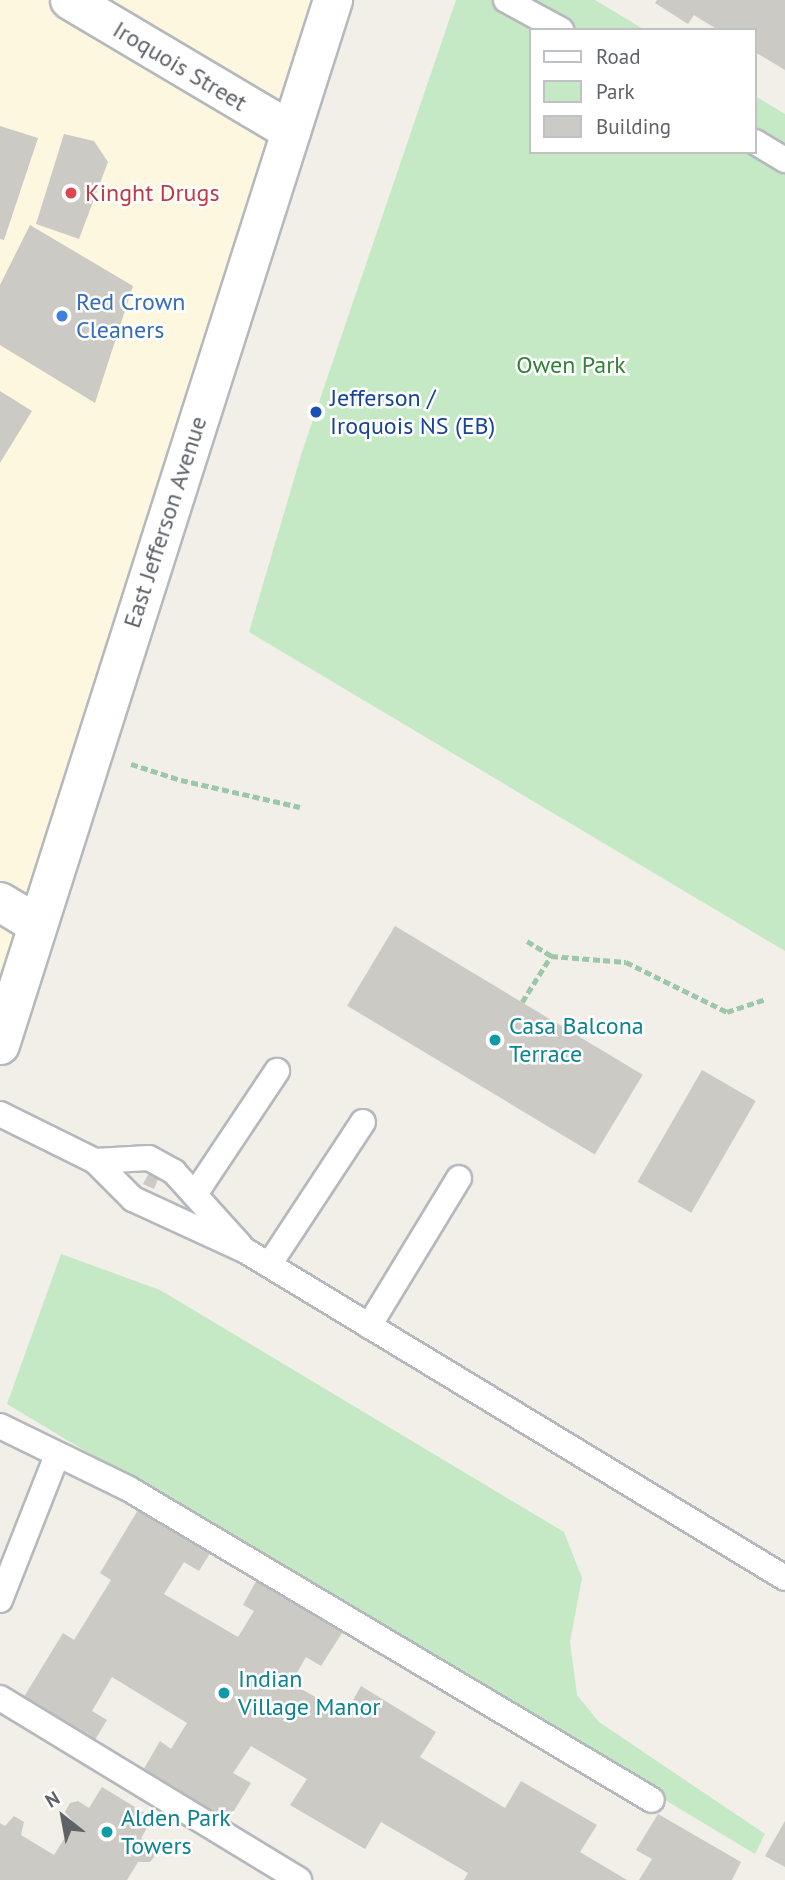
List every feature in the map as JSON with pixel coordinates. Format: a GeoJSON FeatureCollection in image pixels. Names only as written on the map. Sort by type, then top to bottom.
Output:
{"type":"FeatureCollection","features":[{"type":"Feature","properties":{"kind":"main road","name":"East Jefferson Avenue"},"geometry":{"type":"LineString","coordinates":[[0,1045],[36,923],[333,0]]}},
{"type":"Feature","properties":{"kind":"main road","name":"Iroquois Street"},"geometry":{"type":"LineString","coordinates":[[76,2],[291,131]]}},
{"type":"Feature","properties":{"kind":"main road"},"geometry":{"type":"LineString","coordinates":[[0,902],[36,923]]}},
{"type":"Feature","properties":{"kind":"lane"},"geometry":{"type":"LineString","coordinates":[[506,0],[557,28]]}},
{"type":"Feature","properties":{"kind":"lane"},"geometry":{"type":"LineString","coordinates":[[757,143],[785,160]]}},
{"type":"Feature","properties":{"kind":"lane"},"geometry":{"type":"LineString","coordinates":[[195,1194],[277,1070]]}},
{"type":"Feature","properties":{"kind":"lane"},"geometry":{"type":"LineString","coordinates":[[0,1114],[95,1161],[145,1206],[246,1251],[785,1578]]}},
{"type":"Feature","properties":{"kind":"lane"},"geometry":{"type":"LineString","coordinates":[[269,1265],[363,1122]]}},
{"type":"Feature","properties":{"kind":"lane"},"geometry":{"type":"LineString","coordinates":[[95,1161],[149,1158],[174,1172],[246,1251]]}},
{"type":"Feature","properties":{"kind":"lane"},"geometry":{"type":"LineString","coordinates":[[369,1326],[459,1178]]}},
{"type":"Feature","properties":{"kind":"lane"},"geometry":{"type":"LineString","coordinates":[[0,1426],[129,1489],[652,1800]]}},
{"type":"Feature","properties":{"kind":"lane"},"geometry":{"type":"LineString","coordinates":[[0,1601],[57,1455]]}},
{"type":"Feature","properties":{"kind":"lane"},"geometry":{"type":"LineString","coordinates":[[0,1698],[299,1880]]}},
{"type":"Feature","properties":{"kind":"path"},"geometry":{"type":"LineString","coordinates":[[92,750],[181,780],[300,807]]}},
{"type":"Feature","properties":{"kind":"path"},"geometry":{"type":"LineString","coordinates":[[524,940],[551,956],[626,962],[727,1012],[766,999]]}},
{"type":"Feature","properties":{"kind":"path"},"geometry":{"type":"LineString","coordinates":[[522,1002],[551,956]]}},
{"type":"Feature","properties":{"kind":"shaded area"},"geometry":{"type":"Polygon","coordinates":[[[0,0],[333,0],[0,1045],[0,0]]]}},
{"type":"Feature","properties":{"kind":"green space","name":"Owen Park"},"geometry":{"type":"Polygon","coordinates":[[[456,0],[595,0],[642,28],[530,28],[530,154],[757,154],[757,97],[785,114],[785,951],[249,632],[302,452],[456,0]]]}},
{"type":"Feature","properties":{"kind":"green space"},"geometry":{"type":"Polygon","coordinates":[[[61,1254],[160,1290],[564,1532],[582,1578],[570,1642],[577,1695],[599,1722],[765,1834],[755,1854],[7,1404],[61,1254]]]}},
{"type":"Feature","properties":{"kind":"building"},"geometry":{"type":"Polygon","coordinates":[[[657,0],[785,0],[785,70],[757,53],[757,28],[715,28],[694,15],[688,24],[655,3],[657,0]]]}},
{"type":"Feature","properties":{"kind":"building"},"geometry":{"type":"Polygon","coordinates":[[[0,126],[38,138],[4,240],[0,239],[0,126]]]}},
{"type":"Feature","properties":{"kind":"building","name":"Kinght Drugs"},"geometry":{"type":"Polygon","coordinates":[[[64,134],[94,141],[108,162],[79,239],[36,224],[64,134]]]}},
{"type":"Feature","properties":{"kind":"building","name":"Red Crown Cleaners"},"geometry":{"type":"Polygon","coordinates":[[[30,225],[133,286],[95,403],[0,345],[0,285],[30,225]]]}},
{"type":"Feature","properties":{"kind":"building"},"geometry":{"type":"Polygon","coordinates":[[[0,391],[32,411],[0,463],[0,391]]]}},
{"type":"Feature","properties":{"kind":"building","name":"Casa Balcona Terrace"},"geometry":{"type":"Polygon","coordinates":[[[395,926],[643,1075],[595,1155],[347,1006],[395,926]]]}},
{"type":"Feature","properties":{"kind":"building"},"geometry":{"type":"Polygon","coordinates":[[[702,1070],[756,1101],[691,1213],[638,1182],[702,1070]]]}},
{"type":"Feature","properties":{"kind":"building"},"geometry":{"type":"Polygon","coordinates":[[[149,1173],[159,1177],[154,1189],[143,1184],[149,1173]]]}},
{"type":"Feature","properties":{"kind":"building","name":"Indian Village Manor"},"geometry":{"type":"Polygon","coordinates":[[[141,1505],[214,1547],[199,1571],[184,1562],[164,1594],[238,1637],[254,1611],[243,1605],[260,1574],[347,1625],[321,1666],[306,1657],[291,1683],[345,1714],[361,1686],[436,1732],[420,1757],[505,1808],[521,1781],[597,1825],[580,1852],[627,1880],[464,1880],[468,1873],[381,1822],[365,1849],[290,1805],[307,1779],[251,1746],[233,1773],[251,1783],[227,1822],[142,1772],[160,1741],[171,1749],[187,1723],[112,1677],[92,1711],[107,1720],[93,1743],[22,1700],[63,1633],[74,1640],[111,1580],[100,1573],[141,1505]]]}},
{"type":"Feature","properties":{"kind":"building","name":"Alden Park Towers"},"geometry":{"type":"Polygon","coordinates":[[[102,1787],[153,1818],[141,1838],[155,1846],[157,1853],[150,1862],[138,1862],[127,1880],[0,1880],[0,1823],[5,1826],[14,1816],[24,1822],[21,1835],[54,1855],[74,1823],[65,1812],[70,1803],[78,1801],[89,1808],[102,1787]]]}},
{"type":"Feature","properties":{"kind":"building"},"geometry":{"type":"Polygon","coordinates":[[[658,1814],[741,1862],[732,1880],[639,1880],[652,1859],[636,1850],[658,1814]]]}},
{"type":"Feature","properties":{"kind":"building"},"geometry":{"type":"Polygon","coordinates":[[[785,1821],[785,1867],[765,1856],[785,1821]]]}},
{"type":"Feature","properties":{"kind":"place","name":"Kinght Drugs"},"geometry":{"type":"Point","coordinates":[71,193]}},
{"type":"Feature","properties":{"kind":"place","name":"Red Crown Cleaners"},"geometry":{"type":"Point","coordinates":[62,316]}},
{"type":"Feature","properties":{"kind":"place","name":"Jefferson / Iroquois NS (EB)"},"geometry":{"type":"Point","coordinates":[316,412]}},
{"type":"Feature","properties":{"kind":"place","name":"Casa Balcona Terrace"},"geometry":{"type":"Point","coordinates":[495,1040]}},
{"type":"Feature","properties":{"kind":"place","name":"Indian Village Manor"},"geometry":{"type":"Point","coordinates":[224,1693]}},
{"type":"Feature","properties":{"kind":"place","name":"Alden Park Towers"},"geometry":{"type":"Point","coordinates":[107,1832]}}]}
